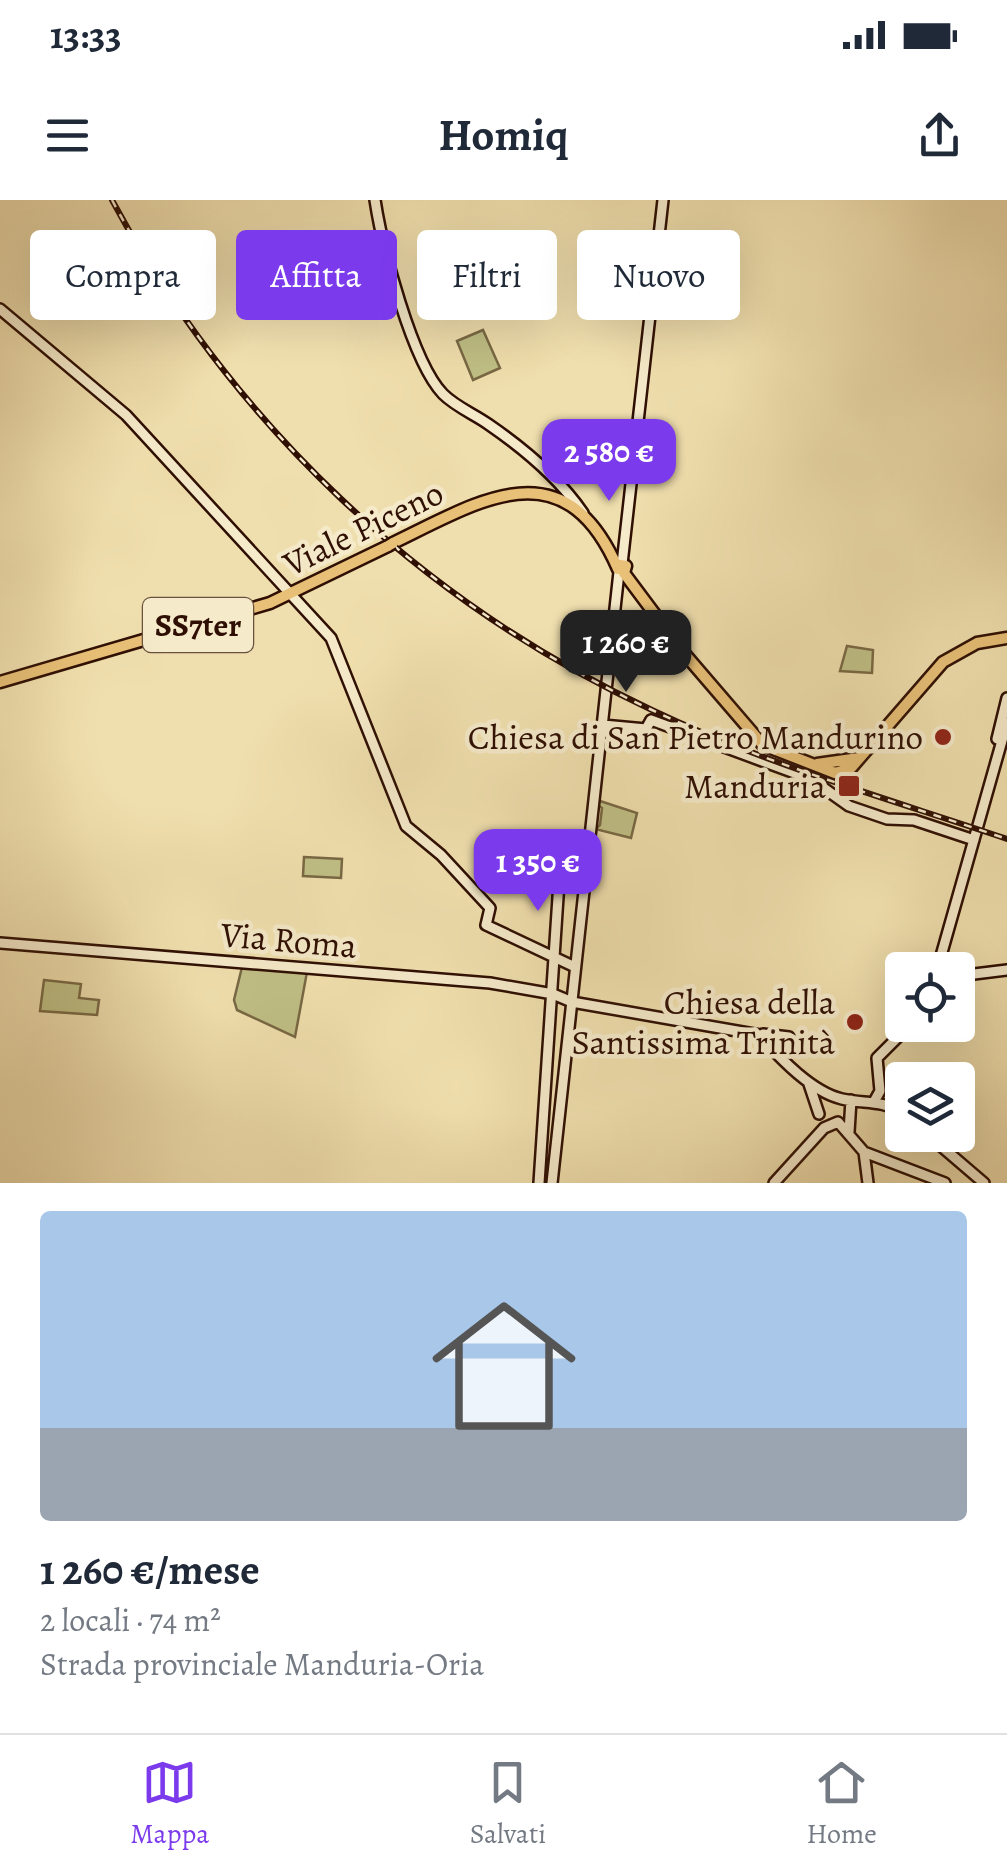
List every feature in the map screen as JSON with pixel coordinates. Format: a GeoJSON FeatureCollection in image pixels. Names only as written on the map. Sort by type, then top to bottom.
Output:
{"type":"FeatureCollection","features":[{"type":"Feature","properties":{"kind":"main road","name":"Viale Piceno"},"geometry":{"type":"LineString","coordinates":[[0,682],[292,594],[500,494],[537,492],[570,502]]}},
{"type":"Feature","properties":{"kind":"main road"},"geometry":{"type":"LineString","coordinates":[[570,502],[763,745],[807,764],[840,772],[860,758],[944,662],[962,649],[1005,639]]}},
{"type":"Feature","properties":{"kind":"street"},"geometry":{"type":"LineString","coordinates":[[375,200],[387,259],[430,376],[442,394],[494,428],[570,502]]}},
{"type":"Feature","properties":{"kind":"street"},"geometry":{"type":"LineString","coordinates":[[552,1183],[566,1000],[575,967],[663,200]]}},
{"type":"Feature","properties":{"kind":"street"},"geometry":{"type":"LineString","coordinates":[[0,309],[126,415],[331,638],[406,826],[441,854],[490,908],[486,926],[575,967]]}},
{"type":"Feature","properties":{"kind":"street"},"geometry":{"type":"LineString","coordinates":[[942,952],[1000,740],[1007,698]]}},
{"type":"Feature","properties":{"kind":"street"},"geometry":{"type":"LineString","coordinates":[[1000,740],[1007,723]]}},
{"type":"Feature","properties":{"kind":"street"},"geometry":{"type":"LineString","coordinates":[[603,725],[648,725],[707,741],[811,778],[842,800],[887,819],[914,820],[974,840]]}},
{"type":"Feature","properties":{"kind":"street"},"geometry":{"type":"LineString","coordinates":[[566,1000],[555,958],[562,837],[590,841]]}},
{"type":"Feature","properties":{"kind":"street","name":"Via Roma"},"geometry":{"type":"LineString","coordinates":[[0,943],[490,983],[566,1000]]}},
{"type":"Feature","properties":{"kind":"street"},"geometry":{"type":"LineString","coordinates":[[975,974],[1007,970]]}},
{"type":"Feature","properties":{"kind":"street"},"geometry":{"type":"LineString","coordinates":[[552,1007],[566,1000]]}},
{"type":"Feature","properties":{"kind":"street"},"geometry":{"type":"LineString","coordinates":[[552,1007],[566,1000],[789,1037]]}},
{"type":"Feature","properties":{"kind":"street"},"geometry":{"type":"LineString","coordinates":[[540,1183],[552,1007]]}},
{"type":"Feature","properties":{"kind":"street"},"geometry":{"type":"LineString","coordinates":[[761,1035],[812,1086],[819,1114]]}},
{"type":"Feature","properties":{"kind":"street"},"geometry":{"type":"LineString","coordinates":[[875,1100],[880,1091],[877,1058],[893,1042]]}},
{"type":"Feature","properties":{"kind":"street"},"geometry":{"type":"LineString","coordinates":[[812,1086],[852,1100],[875,1100],[885,1104]]}},
{"type":"Feature","properties":{"kind":"street"},"geometry":{"type":"LineString","coordinates":[[849,1133],[852,1100]]}},
{"type":"Feature","properties":{"kind":"street"},"geometry":{"type":"LineString","coordinates":[[774,1183],[824,1128],[838,1122],[864,1152],[945,1183]]}},
{"type":"Feature","properties":{"kind":"street"},"geometry":{"type":"LineString","coordinates":[[864,1152],[868,1183]]}},
{"type":"Feature","properties":{"kind":"street"},"geometry":{"type":"LineString","coordinates":[[948,1152],[984,1183]]}},
{"type":"Feature","properties":{"kind":"green space"},"geometry":{"type":"Polygon","coordinates":[[[483,330],[500,368],[473,380],[457,341],[483,330]]]}},
{"type":"Feature","properties":{"kind":"green space"},"geometry":{"type":"Polygon","coordinates":[[[847,646],[873,650],[872,673],[840,671],[847,646]]]}},
{"type":"Feature","properties":{"kind":"green space"},"geometry":{"type":"Polygon","coordinates":[[[597,800],[637,813],[631,838],[595,829],[600,825],[602,808],[595,803],[597,800]]]}},
{"type":"Feature","properties":{"kind":"green space"},"geometry":{"type":"Polygon","coordinates":[[[304,857],[342,859],[341,878],[303,876],[304,857]]]}},
{"type":"Feature","properties":{"kind":"green space"},"geometry":{"type":"Polygon","coordinates":[[[242,967],[307,972],[295,1037],[237,1010],[234,1000],[242,967]]]}},
{"type":"Feature","properties":{"kind":"green space"},"geometry":{"type":"Polygon","coordinates":[[[44,980],[81,984],[79,998],[99,1000],[97,1015],[40,1011],[44,980]]]}},
{"type":"Feature","properties":{"kind":"railway"},"geometry":{"type":"LineString","coordinates":[[112,200],[160,282],[215,359],[275,431],[341,498],[412,560],[487,616],[567,666],[695,729],[828,780],[1007,839]]}},
{"type":"Feature","properties":{"kind":"place","name":"Chiesa di San Pietro Mandurino"},"geometry":{"type":"Point","coordinates":[943,737]}},
{"type":"Feature","properties":{"kind":"place","name":"Manduria"},"geometry":{"type":"Point","coordinates":[849,786]}},
{"type":"Feature","properties":{"kind":"place","name":"Chiesa della Santissima Trinità"},"geometry":{"type":"Point","coordinates":[855,1022]}}]}
